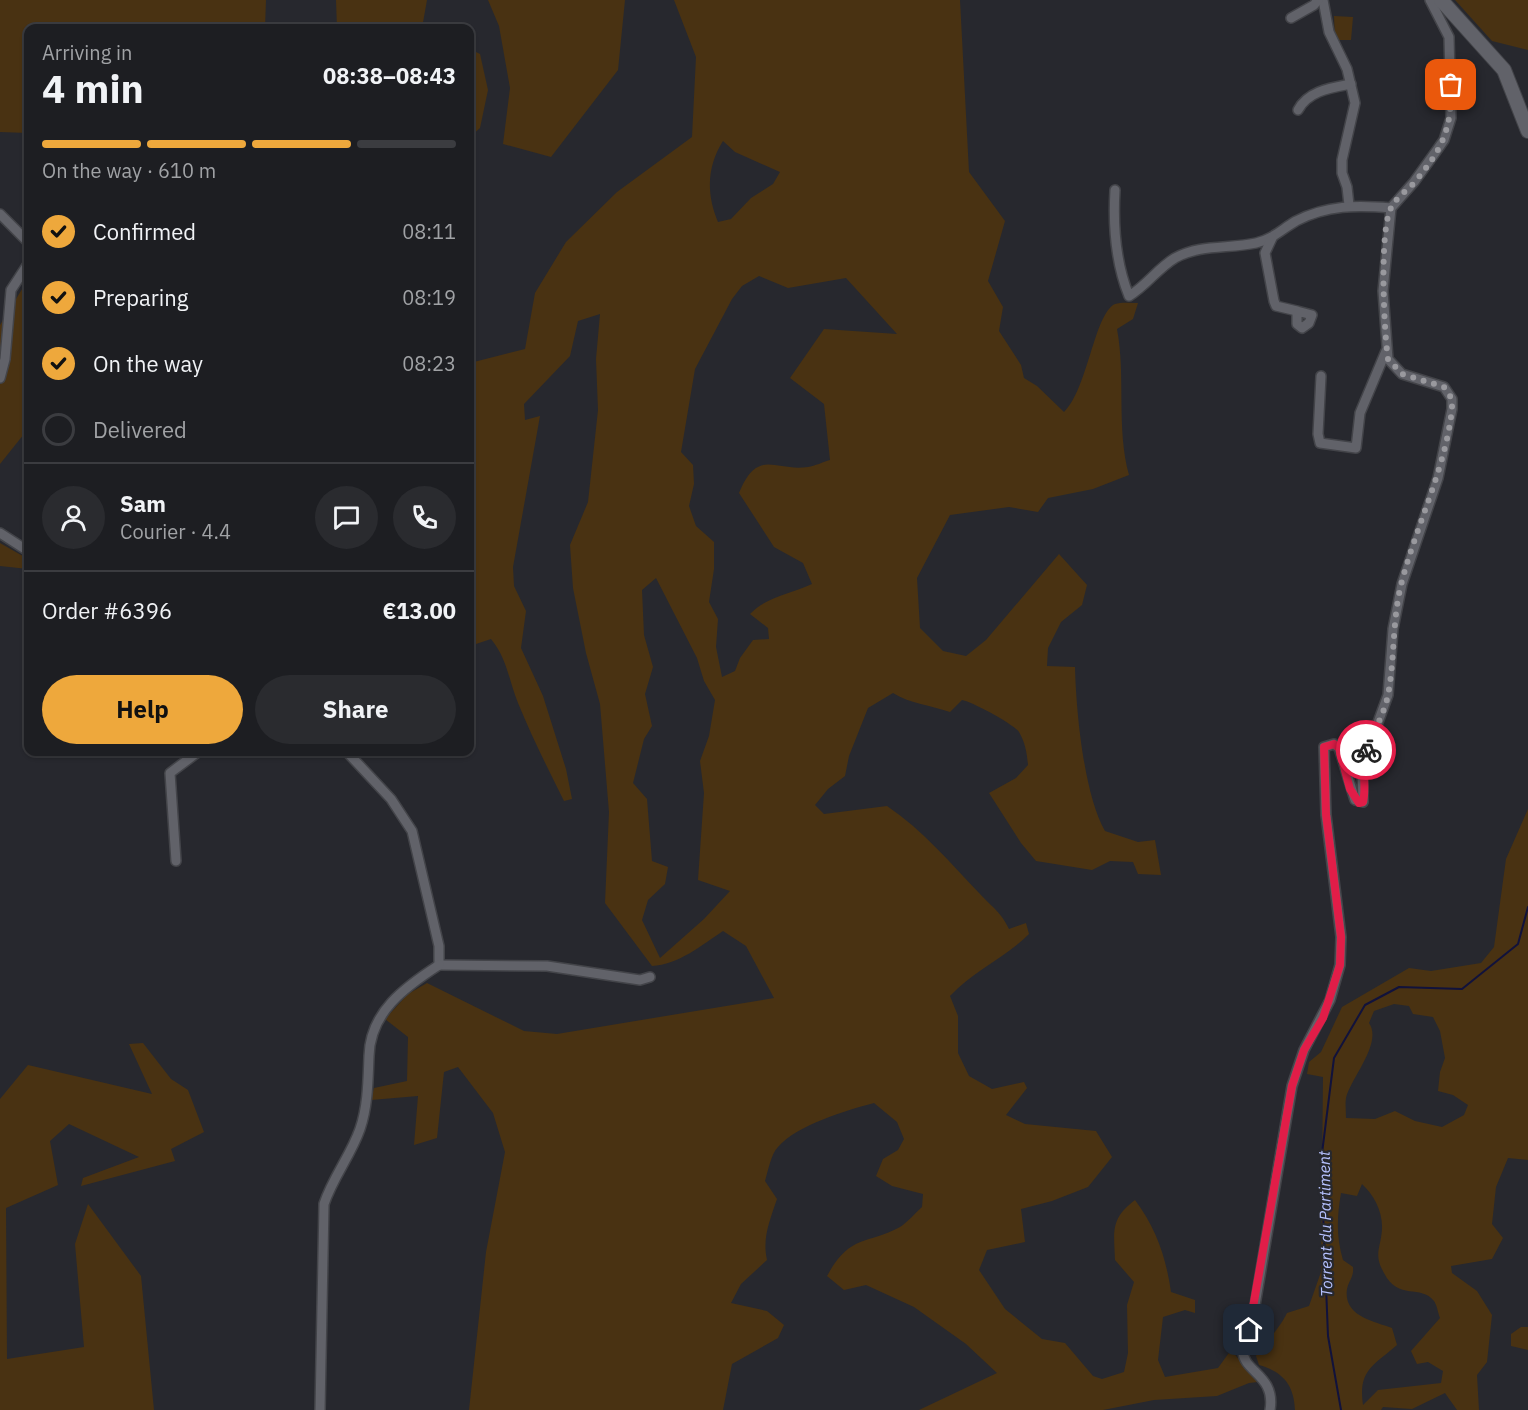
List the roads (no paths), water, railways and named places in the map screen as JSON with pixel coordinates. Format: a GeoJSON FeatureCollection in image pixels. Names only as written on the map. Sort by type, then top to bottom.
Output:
{"type":"FeatureCollection","features":[{"type":"Feature","properties":{"kind":"street"},"geometry":{"type":"LineString","coordinates":[[1292,18],[1314,5],[1318,0]]}},
{"type":"Feature","properties":{"kind":"street"},"geometry":{"type":"LineString","coordinates":[[1323,0],[1329,32],[1347,69],[1351,84],[1354,114],[1342,160],[1342,173],[1347,187],[1349,205]]}},
{"type":"Feature","properties":{"kind":"street"},"geometry":{"type":"LineString","coordinates":[[1270,1410],[1268,1388],[1244,1359],[1244,1343],[1252,1323],[1292,1086],[1304,1050],[1330,1000],[1341,952],[1326,814],[1324,747],[1334,744],[1339,748],[1355,800],[1363,802],[1362,766],[1388,695],[1393,629],[1402,584],[1438,478],[1452,409],[1452,399],[1444,387],[1402,374],[1388,359],[1386,349],[1383,291],[1390,208],[1414,182],[1437,150],[1451,118],[1449,37],[1430,0]]}},
{"type":"Feature","properties":{"kind":"street"},"geometry":{"type":"LineString","coordinates":[[1441,0],[1504,70],[1528,131]]}},
{"type":"Feature","properties":{"kind":"street"},"geometry":{"type":"LineString","coordinates":[[1298,110],[1303,100],[1320,91],[1351,84]]}},
{"type":"Feature","properties":{"kind":"street"},"geometry":{"type":"LineString","coordinates":[[1115,190],[1114,215],[1121,270],[1129,296],[1185,253],[1205,247],[1245,245],[1272,238],[1294,222],[1310,215],[1349,205],[1390,208]]}},
{"type":"Feature","properties":{"kind":"street"},"geometry":{"type":"LineString","coordinates":[[0,214],[24,238]]}},
{"type":"Feature","properties":{"kind":"street"},"geometry":{"type":"LineString","coordinates":[[1272,238],[1265,253],[1274,301],[1276,306],[1297,311]]}},
{"type":"Feature","properties":{"kind":"street"},"geometry":{"type":"LineString","coordinates":[[0,378],[5,359],[11,290],[24,270]]}},
{"type":"Feature","properties":{"kind":"street"},"geometry":{"type":"LineString","coordinates":[[1322,376],[1318,424],[1320,443],[1356,448],[1360,413],[1386,349]]}},
{"type":"Feature","properties":{"kind":"street"},"geometry":{"type":"LineString","coordinates":[[0,533],[24,548]]}},
{"type":"Feature","properties":{"kind":"street"},"geometry":{"type":"LineString","coordinates":[[176,861],[170,773],[193,756]]}},
{"type":"Feature","properties":{"kind":"street"},"geometry":{"type":"LineString","coordinates":[[351,756],[391,799],[412,831],[439,946],[439,965]]}},
{"type":"Feature","properties":{"kind":"street"},"geometry":{"type":"LineString","coordinates":[[320,1410],[324,1204],[362,1122],[368,1086],[369,1052],[377,1020],[387,1006],[439,965],[547,966],[640,980],[650,977]]}},
{"type":"Feature","properties":{"kind":"waterway","name":"Torrent du Partiment"},"geometry":{"type":"LineString","coordinates":[[1341,1410],[1328,1336],[1321,1161],[1334,1058],[1365,1005],[1399,987],[1462,989],[1518,944],[1528,907]]}}]}
